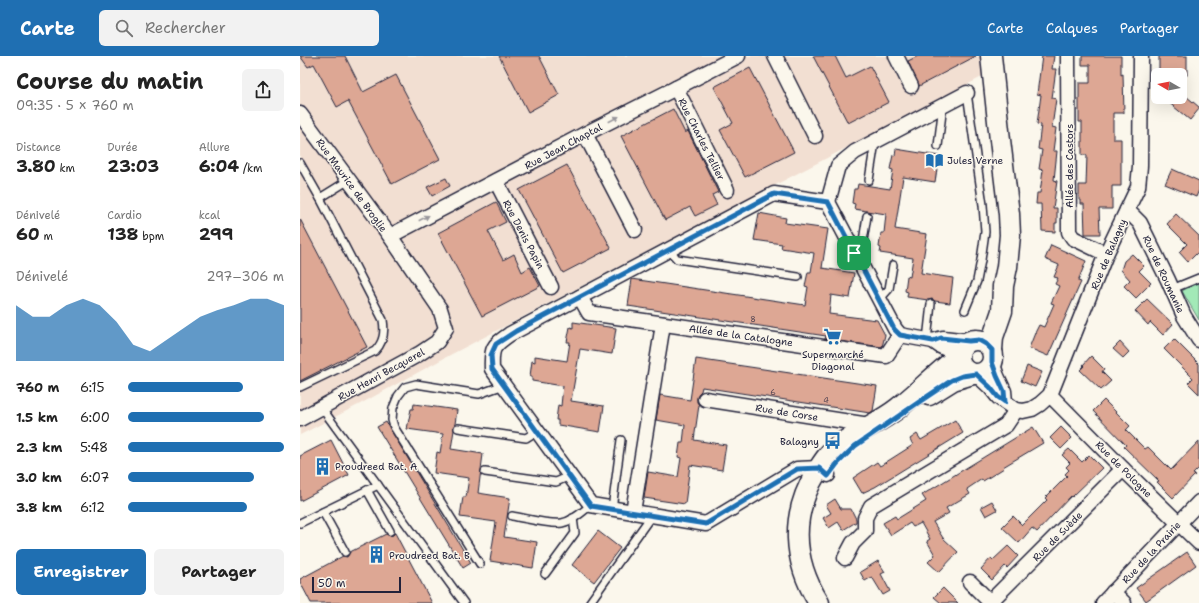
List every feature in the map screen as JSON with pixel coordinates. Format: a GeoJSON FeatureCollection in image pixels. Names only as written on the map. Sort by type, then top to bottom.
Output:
{"type":"FeatureCollection","features":[{"type":"Feature","properties":{"kind":"street","name":"Rue Jean Chaptal"},"geometry":{"type":"LineString","coordinates":[[390,236],[738,56]]}},
{"type":"Feature","properties":{"kind":"street"},"geometry":{"type":"LineString","coordinates":[[776,56],[815,136]]}},
{"type":"Feature","properties":{"kind":"street"},"geometry":{"type":"LineString","coordinates":[[896,56],[911,86]]}},
{"type":"Feature","properties":{"kind":"street"},"geometry":{"type":"LineString","coordinates":[[819,603],[812,592],[804,573],[800,556],[798,533],[804,496],[823,472],[846,455],[865,438],[952,380],[975,374],[981,374],[988,369],[992,356],[993,337],[1002,311],[1003,286],[1009,251],[1009,214],[991,56]]}},
{"type":"Feature","properties":{"kind":"street","name":"Allée des Castors"},"geometry":{"type":"LineString","coordinates":[[1068,56],[1069,232],[1073,238],[1106,254]]}},
{"type":"Feature","properties":{"kind":"street","name":"Rue de Balagny"},"geometry":{"type":"LineString","coordinates":[[1011,406],[1023,411],[1032,409],[1050,395],[1106,254],[1138,187],[1140,166],[1141,56]]}},
{"type":"Feature","properties":{"kind":"street","name":"Rue Charles Tellier"},"geometry":{"type":"LineString","coordinates":[[676,88],[727,190]]}},
{"type":"Feature","properties":{"kind":"street"},"geometry":{"type":"LineString","coordinates":[[846,558],[853,543],[865,531],[865,518],[871,506],[1006,425],[1011,406],[997,376],[992,356],[983,341],[965,348],[943,338],[930,340],[900,335],[894,329],[828,202],[838,166],[855,152],[967,93]]}},
{"type":"Feature","properties":{"kind":"street","name":"Rue Maurice de Broglie"},"geometry":{"type":"LineString","coordinates":[[300,114],[390,236]]}},
{"type":"Feature","properties":{"kind":"street"},"geometry":{"type":"LineString","coordinates":[[585,134],[635,230]]}},
{"type":"Feature","properties":{"kind":"street","name":"Rue Denis Papin"},"geometry":{"type":"LineString","coordinates":[[496,181],[551,287]]}},
{"type":"Feature","properties":{"kind":"street"},"geometry":{"type":"LineString","coordinates":[[823,472],[797,469],[706,524],[591,506],[492,369],[491,355],[496,344],[510,334],[774,194],[828,202]]}},
{"type":"Feature","properties":{"kind":"street","name":"Rue de Roumanie"},"geometry":{"type":"LineString","coordinates":[[1127,210],[1140,223],[1184,316],[1199,340]]}},
{"type":"Feature","properties":{"kind":"street","name":"Rue Henri Becquerel"},"geometry":{"type":"LineString","coordinates":[[300,419],[420,354],[437,342],[446,328],[440,309],[390,236]]}},
{"type":"Feature","properties":{"kind":"street"},"geometry":{"type":"LineString","coordinates":[[827,603],[816,575],[809,545],[810,523],[823,472],[824,460],[833,451],[869,425],[898,408],[965,348],[1003,286]]}},
{"type":"Feature","properties":{"kind":"street","name":"Allée de la Catalogne"},"geometry":{"type":"LineString","coordinates":[[580,297],[589,313],[886,356],[900,335]]}},
{"type":"Feature","properties":{"kind":"street"},"geometry":{"type":"LineString","coordinates":[[633,512],[663,324]]}},
{"type":"Feature","properties":{"kind":"street"},"geometry":{"type":"LineString","coordinates":[[965,348],[961,366],[964,370],[975,374],[990,387],[998,397],[1011,406]]}},
{"type":"Feature","properties":{"kind":"street","name":"Rue de Pologne"},"geometry":{"type":"LineString","coordinates":[[1050,395],[1123,470],[1199,543]]}},
{"type":"Feature","properties":{"kind":"street","name":"Rue de Corse"},"geometry":{"type":"LineString","coordinates":[[705,399],[869,425]]}},
{"type":"Feature","properties":{"kind":"street","name":"Rue de Suède"},"geometry":{"type":"LineString","coordinates":[[990,602],[1123,470]]}},
{"type":"Feature","properties":{"kind":"street","name":"Rue de la Prairie"},"geometry":{"type":"LineString","coordinates":[[1103,603],[1199,502]]}},
{"type":"Feature","properties":{"kind":"street"},"geometry":{"type":"LineString","coordinates":[[970,582],[990,602]]}},
{"type":"Feature","properties":{"kind":"street"},"geometry":{"type":"LineString","coordinates":[[1113,592],[1124,603]]}},
{"type":"Feature","properties":{"kind":"lane"},"geometry":{"type":"LineString","coordinates":[[964,310],[977,281],[985,232],[983,205],[967,93]]}},
{"type":"Feature","properties":{"kind":"lane"},"geometry":{"type":"LineString","coordinates":[[938,146],[943,105]]}},
{"type":"Feature","properties":{"kind":"lane"},"geometry":{"type":"LineString","coordinates":[[869,180],[875,142]]}},
{"type":"Feature","properties":{"kind":"lane"},"geometry":{"type":"LineString","coordinates":[[300,163],[320,198],[382,320],[384,327],[380,346],[375,350],[300,388]]}},
{"type":"Feature","properties":{"kind":"lane"},"geometry":{"type":"LineString","coordinates":[[320,198],[349,180]]}},
{"type":"Feature","properties":{"kind":"lane"},"geometry":{"type":"LineString","coordinates":[[854,253],[862,247],[867,216]]}},
{"type":"Feature","properties":{"kind":"lane"},"geometry":{"type":"LineString","coordinates":[[669,250],[676,260],[798,278]]}},
{"type":"Feature","properties":{"kind":"lane"},"geometry":{"type":"LineString","coordinates":[[879,300],[889,289],[892,265]]}},
{"type":"Feature","properties":{"kind":"lane"},"geometry":{"type":"LineString","coordinates":[[1172,289],[1199,278]]}},
{"type":"Feature","properties":{"kind":"lane"},"geometry":{"type":"LineString","coordinates":[[930,340],[931,304]]}},
{"type":"Feature","properties":{"kind":"lane"},"geometry":{"type":"LineString","coordinates":[[480,564],[394,427],[392,420],[398,396],[405,388],[416,384],[479,394],[504,385]]}},
{"type":"Feature","properties":{"kind":"lane"},"geometry":{"type":"LineString","coordinates":[[321,407],[464,603]]}},
{"type":"Feature","properties":{"kind":"lane"},"geometry":{"type":"LineString","coordinates":[[458,428],[526,438],[536,431]]}},
{"type":"Feature","properties":{"kind":"lane"},"geometry":{"type":"LineString","coordinates":[[612,509],[622,440]]}},
{"type":"Feature","properties":{"kind":"lane"},"geometry":{"type":"LineString","coordinates":[[485,472],[556,482],[570,476]]}},
{"type":"Feature","properties":{"kind":"lane"},"geometry":{"type":"LineString","coordinates":[[300,523],[378,484]]}},
{"type":"Feature","properties":{"kind":"lane"},"geometry":{"type":"LineString","coordinates":[[367,490],[390,531]]}},
{"type":"Feature","properties":{"kind":"lane"},"geometry":{"type":"LineString","coordinates":[[512,516],[562,523],[573,518],[591,506]]}},
{"type":"Feature","properties":{"kind":"lane"},"geometry":{"type":"LineString","coordinates":[[323,512],[345,552]]}},
{"type":"Feature","properties":{"kind":"lane"},"geometry":{"type":"LineString","coordinates":[[590,602],[652,515]]}},
{"type":"Feature","properties":{"kind":"lane"},"geometry":{"type":"LineString","coordinates":[[544,574],[574,533],[573,518]]}},
{"type":"Feature","properties":{"kind":"shaded area"},"geometry":{"type":"Polygon","coordinates":[[[300,56],[999,56],[1001,67],[300,435],[300,56]]]}},
{"type":"Feature","properties":{"kind":"green space"},"geometry":{"type":"Polygon","coordinates":[[[1199,283],[1199,320],[1182,291],[1194,284],[1199,283]]]}},
{"type":"Feature","properties":{"kind":"building"},"geometry":{"type":"Polygon","coordinates":[[[300,56],[345,56],[363,92],[396,75],[440,159],[392,184],[348,101],[337,107],[314,64],[308,67],[300,56]]]}},
{"type":"Feature","properties":{"kind":"building"},"geometry":{"type":"Polygon","coordinates":[[[499,56],[539,56],[559,95],[528,112],[499,56]]]}},
{"type":"Feature","properties":{"kind":"building"},"geometry":{"type":"Polygon","coordinates":[[[813,56],[835,56],[846,78],[870,66],[889,102],[848,123],[813,56]]]}},
{"type":"Feature","properties":{"kind":"building"},"geometry":{"type":"Polygon","coordinates":[[[918,56],[976,56],[919,86],[908,61],[918,56]]]}},
{"type":"Feature","properties":{"kind":"building"},"geometry":{"type":"Polygon","coordinates":[[[1042,56],[1054,56],[1052,69],[1056,69],[1052,98],[1056,99],[1052,127],[1056,128],[1053,151],[1057,151],[1054,180],[1057,181],[1053,208],[1057,208],[1057,223],[1055,223],[1055,232],[1042,231],[1041,204],[1036,204],[1037,193],[1040,193],[1043,170],[1039,169],[1042,150],[1038,149],[1041,125],[1037,124],[1041,95],[1037,94],[1042,56]]]}},
{"type":"Feature","properties":{"kind":"building"},"geometry":{"type":"Polygon","coordinates":[[[1082,56],[1121,56],[1121,75],[1123,74],[1124,113],[1113,113],[1113,139],[1121,139],[1121,186],[1112,186],[1112,209],[1099,209],[1100,234],[1085,234],[1084,204],[1081,204],[1081,200],[1079,200],[1079,185],[1086,185],[1087,155],[1082,155],[1082,122],[1079,122],[1079,83],[1090,83],[1090,65],[1082,65],[1082,56]]]}},
{"type":"Feature","properties":{"kind":"building"},"geometry":{"type":"Polygon","coordinates":[[[1159,56],[1187,56],[1187,68],[1159,68],[1159,56]]]}},
{"type":"Feature","properties":{"kind":"building"},"geometry":{"type":"Polygon","coordinates":[[[750,68],[794,152],[745,177],[720,130],[733,123],[714,87],[750,68]]]}},
{"type":"Feature","properties":{"kind":"building"},"geometry":{"type":"Polygon","coordinates":[[[1187,97],[1199,107],[1190,120],[1171,104],[1187,104],[1187,97]]]}},
{"type":"Feature","properties":{"kind":"building"},"geometry":{"type":"Polygon","coordinates":[[[673,109],[685,133],[688,131],[718,192],[712,195],[717,205],[695,216],[690,207],[665,220],[621,136],[673,109]]]}},
{"type":"Feature","properties":{"kind":"building"},"geometry":{"type":"Polygon","coordinates":[[[896,149],[939,156],[935,182],[903,177],[895,229],[927,234],[921,273],[953,278],[950,303],[935,301],[932,299],[928,300],[907,297],[908,292],[905,291],[907,276],[910,277],[913,258],[880,253],[881,248],[879,247],[881,233],[884,233],[886,214],[854,209],[855,204],[852,203],[854,189],[857,189],[858,184],[890,189],[893,170],[890,169],[896,149]]]}},
{"type":"Feature","properties":{"kind":"building"},"geometry":{"type":"Polygon","coordinates":[[[567,165],[611,248],[563,273],[519,190],[567,165]]]}},
{"type":"Feature","properties":{"kind":"building"},"geometry":{"type":"Polygon","coordinates":[[[1172,169],[1199,181],[1199,190],[1196,197],[1165,184],[1172,169]]]}},
{"type":"Feature","properties":{"kind":"building"},"geometry":{"type":"Polygon","coordinates":[[[446,178],[450,186],[432,196],[427,187],[446,178]]]}},
{"type":"Feature","properties":{"kind":"building"},"geometry":{"type":"Polygon","coordinates":[[[496,202],[506,222],[488,231],[503,260],[514,254],[522,272],[530,267],[540,286],[482,316],[438,233],[496,202]]]}},
{"type":"Feature","properties":{"kind":"building"},"geometry":{"type":"Polygon","coordinates":[[[759,213],[786,218],[785,223],[828,229],[822,268],[854,273],[850,298],[831,295],[829,314],[877,320],[885,335],[882,347],[825,339],[826,336],[628,306],[632,279],[805,305],[808,287],[805,286],[808,272],[811,272],[814,253],[781,248],[782,244],[754,240],[759,213]]]}},
{"type":"Feature","properties":{"kind":"building"},"geometry":{"type":"Polygon","coordinates":[[[1176,214],[1199,236],[1199,251],[1188,262],[1179,252],[1187,244],[1167,224],[1176,214]]]}},
{"type":"Feature","properties":{"kind":"building"},"geometry":{"type":"Polygon","coordinates":[[[300,219],[367,347],[300,381],[300,219]]]}},
{"type":"Feature","properties":{"kind":"building"},"geometry":{"type":"Polygon","coordinates":[[[1051,245],[1086,261],[1078,281],[1081,282],[1048,356],[1029,348],[1039,325],[1044,327],[1054,304],[1051,303],[1059,286],[1055,284],[1058,278],[1054,277],[1059,265],[1045,259],[1051,245]]]}},
{"type":"Feature","properties":{"kind":"building"},"geometry":{"type":"Polygon","coordinates":[[[1132,254],[1144,266],[1139,271],[1151,283],[1136,298],[1124,286],[1130,280],[1121,270],[1124,261],[1132,254]]]}},
{"type":"Feature","properties":{"kind":"building"},"geometry":{"type":"Polygon","coordinates":[[[1147,299],[1173,324],[1163,335],[1150,322],[1148,325],[1135,311],[1147,299]]]}},
{"type":"Feature","properties":{"kind":"building"},"geometry":{"type":"Polygon","coordinates":[[[573,322],[616,328],[612,354],[580,349],[571,401],[604,406],[600,432],[558,425],[558,420],[556,420],[558,405],[561,406],[563,386],[532,381],[532,376],[530,376],[532,361],[535,362],[535,356],[567,361],[570,342],[567,342],[570,327],[573,328],[573,322]]]}},
{"type":"Feature","properties":{"kind":"building"},"geometry":{"type":"Polygon","coordinates":[[[1174,339],[1199,364],[1199,394],[1188,383],[1193,378],[1164,349],[1174,339]]]}},
{"type":"Feature","properties":{"kind":"building"},"geometry":{"type":"Polygon","coordinates":[[[1120,342],[1129,352],[1123,358],[1113,349],[1120,342]]]}},
{"type":"Feature","properties":{"kind":"building"},"geometry":{"type":"Polygon","coordinates":[[[1091,356],[1104,369],[1102,372],[1111,381],[1101,390],[1080,370],[1091,356]]]}},
{"type":"Feature","properties":{"kind":"building"},"geometry":{"type":"Polygon","coordinates":[[[696,359],[877,386],[873,411],[870,413],[702,387],[697,398],[699,405],[694,440],[726,445],[722,470],[690,465],[685,504],[644,498],[648,472],[678,477],[681,458],[678,457],[680,443],[683,443],[685,425],[656,420],[660,395],[690,400],[696,359]]]}},
{"type":"Feature","properties":{"kind":"building"},"geometry":{"type":"Polygon","coordinates":[[[1027,366],[1042,372],[1035,387],[1021,381],[1027,366]]]}},
{"type":"Feature","properties":{"kind":"building"},"geometry":{"type":"Polygon","coordinates":[[[1104,400],[1130,426],[1126,430],[1145,449],[1148,447],[1171,470],[1199,441],[1199,468],[1193,474],[1195,475],[1173,498],[1157,482],[1159,481],[1124,447],[1126,445],[1093,411],[1104,400]]]}},
{"type":"Feature","properties":{"kind":"building"},"geometry":{"type":"Polygon","coordinates":[[[414,404],[457,410],[455,424],[453,427],[454,430],[451,449],[483,454],[478,493],[510,498],[504,537],[537,542],[533,568],[490,561],[496,522],[460,517],[463,497],[466,497],[469,478],[434,473],[437,452],[440,453],[443,434],[407,429],[411,409],[413,409],[414,404]]]}},
{"type":"Feature","properties":{"kind":"building"},"geometry":{"type":"Polygon","coordinates":[[[955,420],[963,433],[875,487],[862,493],[853,478],[877,462],[880,466],[913,445],[910,439],[917,434],[921,440],[955,420]]]}},
{"type":"Feature","properties":{"kind":"building"},"geometry":{"type":"Polygon","coordinates":[[[386,422],[471,563],[463,568],[377,427],[386,422]]]}},
{"type":"Feature","properties":{"kind":"building"},"geometry":{"type":"Polygon","coordinates":[[[1033,427],[1043,443],[983,481],[982,479],[967,489],[970,494],[946,508],[949,513],[933,522],[943,538],[958,552],[939,572],[928,562],[935,555],[927,541],[930,539],[921,523],[913,527],[910,523],[891,535],[883,523],[895,516],[897,519],[926,501],[922,495],[1033,427]]]}},
{"type":"Feature","properties":{"kind":"building"},"geometry":{"type":"Polygon","coordinates":[[[1061,427],[1072,438],[1061,449],[1050,438],[1061,427]]]}},
{"type":"Feature","properties":{"kind":"building","name":"Proudreed Bat. A"},"geometry":{"type":"Polygon","coordinates":[[[331,440],[349,475],[300,501],[300,456],[331,440]]]}},
{"type":"Feature","properties":{"kind":"building"},"geometry":{"type":"Polygon","coordinates":[[[1069,449],[1082,462],[1089,455],[1102,468],[1072,497],[1071,496],[1037,532],[1032,528],[1019,543],[1002,527],[1013,516],[1022,525],[1047,500],[1045,498],[1067,476],[1065,474],[1069,470],[1066,467],[1070,463],[1062,455],[1069,449]]]}},
{"type":"Feature","properties":{"kind":"building"},"geometry":{"type":"Polygon","coordinates":[[[835,499],[841,509],[851,509],[856,519],[856,522],[843,530],[838,522],[829,528],[823,518],[831,513],[826,505],[835,499]]]}},
{"type":"Feature","properties":{"kind":"building"},"geometry":{"type":"Polygon","coordinates":[[[992,501],[997,510],[986,516],[981,507],[992,501]]]}},
{"type":"Feature","properties":{"kind":"building"},"geometry":{"type":"Polygon","coordinates":[[[598,531],[620,548],[594,582],[572,565],[598,531]]]}},
{"type":"Feature","properties":{"kind":"building","name":"Proudreed Bat. B"},"geometry":{"type":"Polygon","coordinates":[[[395,533],[432,603],[311,603],[300,582],[300,579],[343,556],[347,557],[350,552],[386,534],[390,536],[395,533]]]}},
{"type":"Feature","properties":{"kind":"building"},"geometry":{"type":"Polygon","coordinates":[[[1008,546],[1018,556],[1007,568],[1005,566],[992,580],[981,569],[991,558],[993,560],[1008,546]]]}},
{"type":"Feature","properties":{"kind":"building"},"geometry":{"type":"Polygon","coordinates":[[[1187,552],[1196,565],[1146,601],[1136,588],[1187,552]]]}},
{"type":"Feature","properties":{"kind":"building"},"geometry":{"type":"Polygon","coordinates":[[[878,561],[885,572],[881,574],[890,591],[883,595],[872,577],[865,581],[860,572],[878,561]]]}},
{"type":"Feature","properties":{"kind":"building"},"geometry":{"type":"Polygon","coordinates":[[[943,588],[958,603],[941,603],[934,597],[943,588]]]}},
{"type":"Feature","properties":{"kind":"place","name":"Jules Verne"},"geometry":{"type":"Point","coordinates":[934,160]}},
{"type":"Feature","properties":{"kind":"place","name":"Supermarché Diagonal"},"geometry":{"type":"Point","coordinates":[833,337]}},
{"type":"Feature","properties":{"kind":"place","name":"Balagny"},"geometry":{"type":"Point","coordinates":[832,441]}},
{"type":"Feature","properties":{"kind":"place","name":"Proudreed Bat. A"},"geometry":{"type":"Point","coordinates":[322,466]}},
{"type":"Feature","properties":{"kind":"place","name":"Proudreed Bat. B"},"geometry":{"type":"Point","coordinates":[376,555]}},
{"type":"Feature","properties":{"kind":"route"},"geometry":{"type":"LineString","coordinates":[[774,194],[828,202],[854,253],[894,329],[900,335],[933,341],[941,338],[983,341],[992,350],[992,362],[1004,391],[1005,402],[998,397],[976,374],[962,376],[952,380],[865,438],[837,464],[828,476],[819,468],[797,469],[706,524],[591,506],[492,369],[491,355],[496,344],[510,334],[774,194]]}}]}
